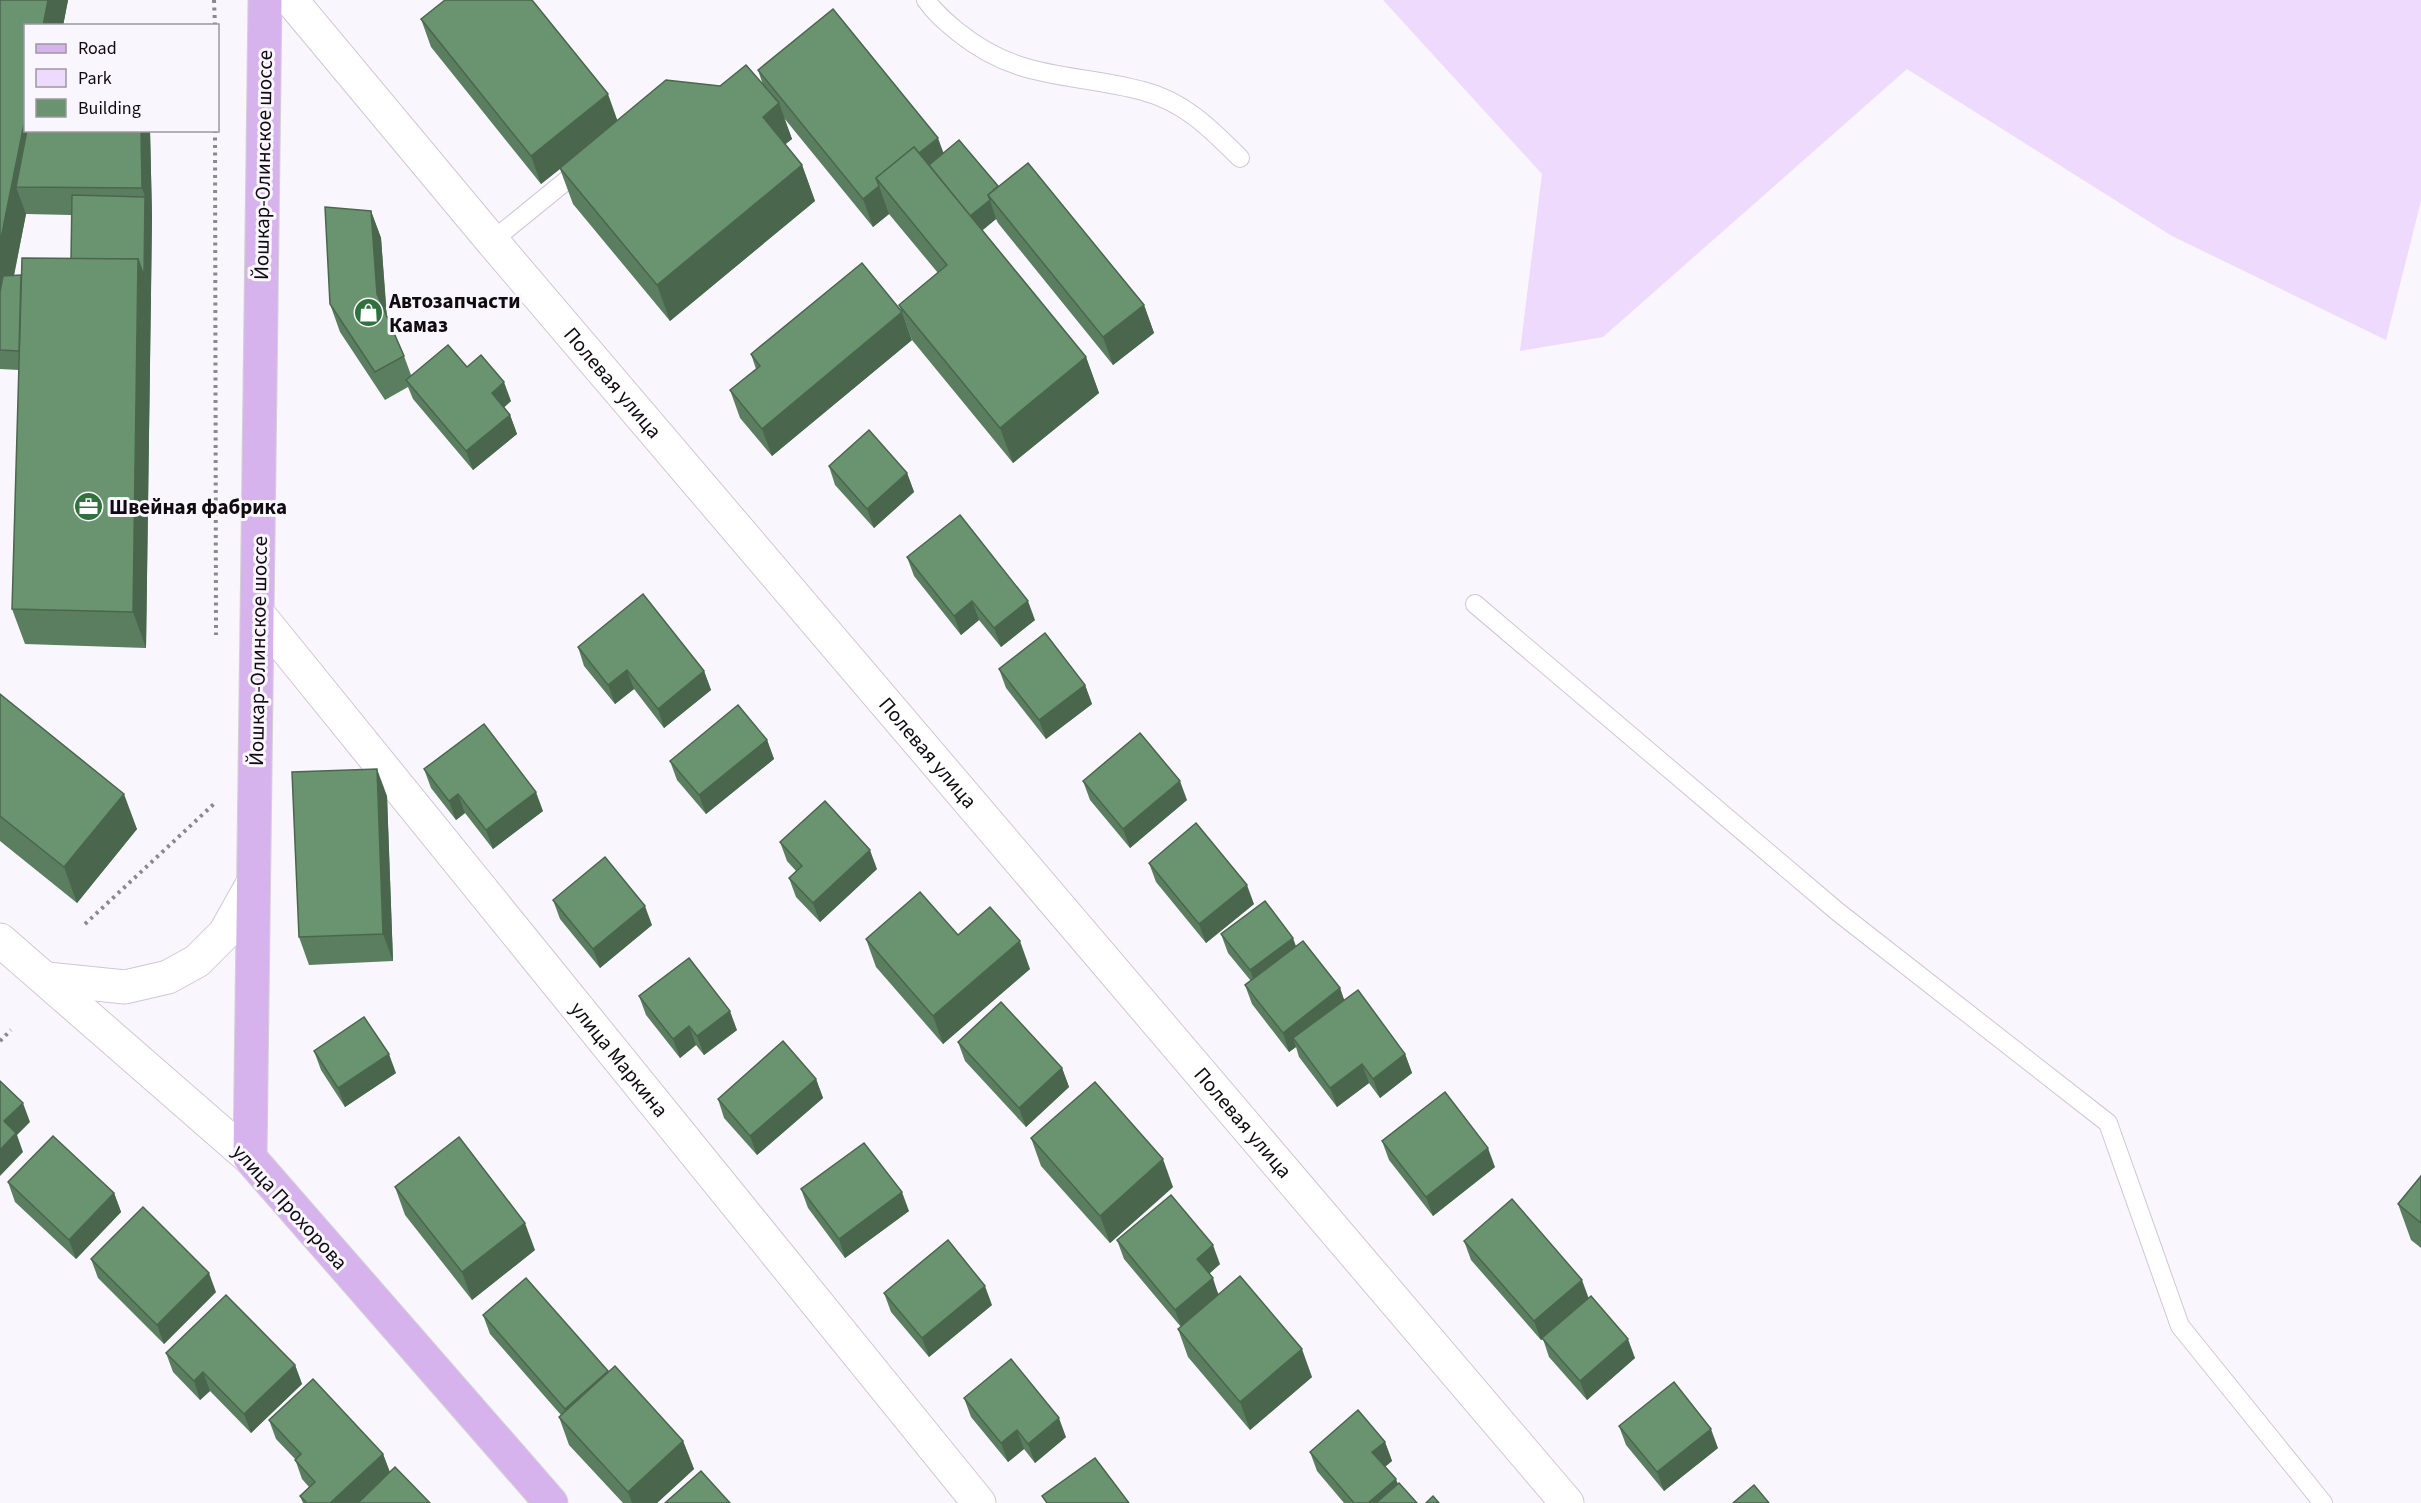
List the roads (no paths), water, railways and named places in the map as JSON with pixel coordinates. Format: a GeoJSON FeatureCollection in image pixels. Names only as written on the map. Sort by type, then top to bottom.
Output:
{"type":"FeatureCollection","features":[{"type":"Feature","properties":{"kind":"main road","name":"Йошкар-Олинское шоссе"},"geometry":{"type":"LineString","coordinates":[[250,1158],[259,615],[265,0]]}},
{"type":"Feature","properties":{"kind":"main road","name":"улица Прохорова"},"geometry":{"type":"LineString","coordinates":[[250,1158],[551,1503]]}},
{"type":"Feature","properties":{"kind":"street","name":"Полевая улица"},"geometry":{"type":"LineString","coordinates":[[291,0],[492,241],[1567,1503]]}},
{"type":"Feature","properties":{"kind":"street","name":"улица Маркина"},"geometry":{"type":"LineString","coordinates":[[259,615],[979,1503]]}},
{"type":"Feature","properties":{"kind":"street"},"geometry":{"type":"LineString","coordinates":[[46,979],[125,987],[168,977],[197,961],[225,933],[253,883]]}},
{"type":"Feature","properties":{"kind":"street","name":"улица Прохорова"},"geometry":{"type":"LineString","coordinates":[[0,940],[250,1158]]}},
{"type":"Feature","properties":{"kind":"lane"},"geometry":{"type":"LineString","coordinates":[[926,0],[935,14],[982,51],[1020,68],[1145,91],[1199,117],[1240,158]]}},
{"type":"Feature","properties":{"kind":"lane"},"geometry":{"type":"LineString","coordinates":[[492,241],[599,154]]}},
{"type":"Feature","properties":{"kind":"lane"},"geometry":{"type":"LineString","coordinates":[[1475,604],[1838,912],[2108,1123],[2180,1326],[2323,1503]]}},
{"type":"Feature","properties":{"kind":"place","name":"Автозапчасти Камаз"},"geometry":{"type":"Point","coordinates":[368,313]}},
{"type":"Feature","properties":{"kind":"place","name":"Швейная фабрика"},"geometry":{"type":"Point","coordinates":[88,507]}}]}
